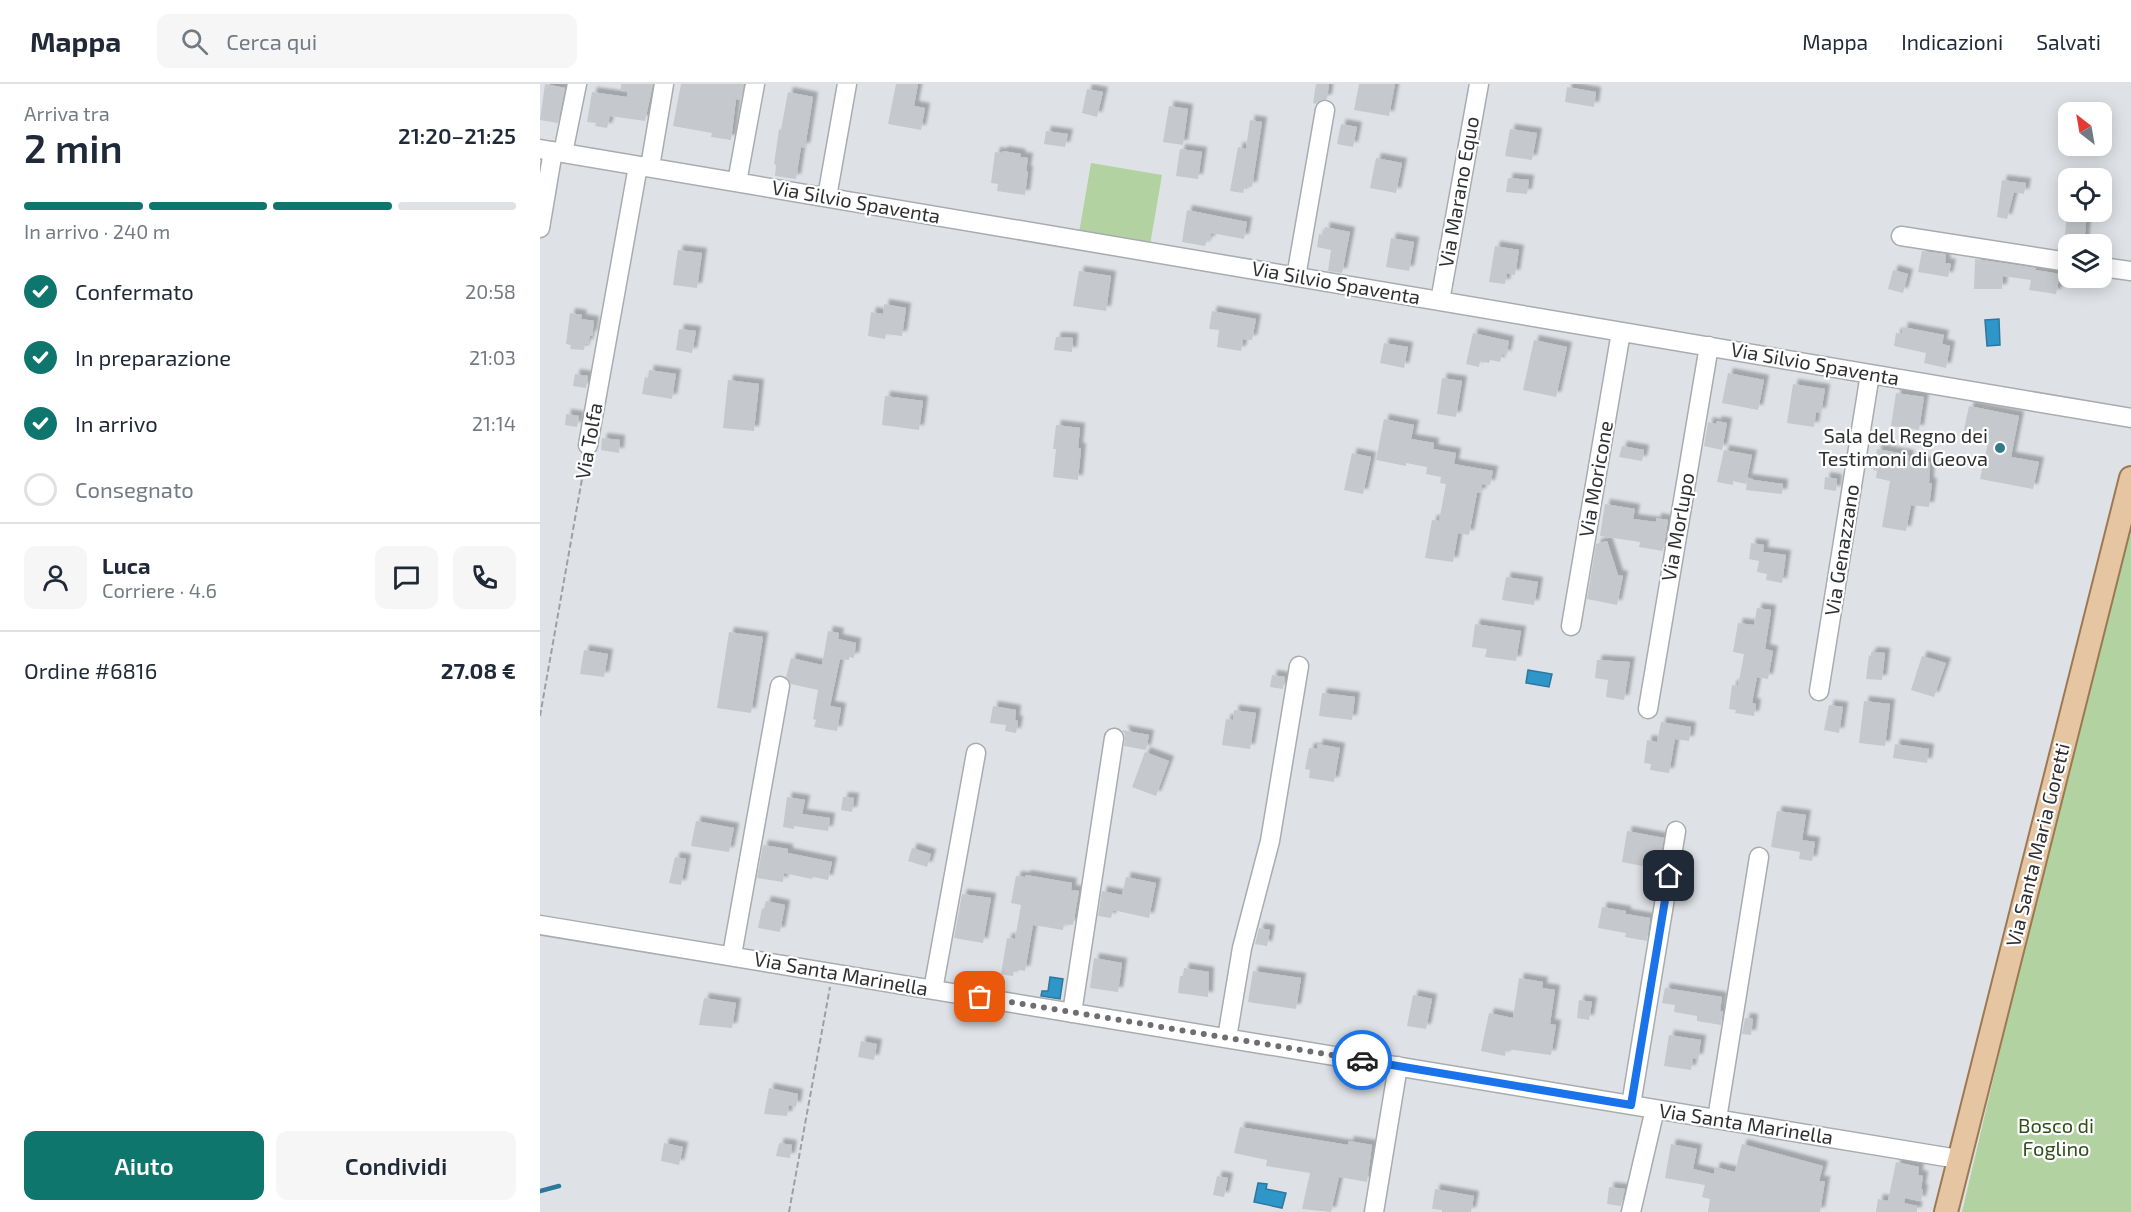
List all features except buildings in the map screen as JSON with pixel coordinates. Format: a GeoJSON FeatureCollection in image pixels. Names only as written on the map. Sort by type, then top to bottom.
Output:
{"type":"FeatureCollection","features":[{"type":"Feature","properties":{"kind":"main road","name":"Via Santa Maria Goretti"},"geometry":{"type":"LineString","coordinates":[[1946,1212],[2131,478]]}},
{"type":"Feature","properties":{"kind":"street"},"geometry":{"type":"LineString","coordinates":[[540,228],[552,151],[577,84]]}},
{"type":"Feature","properties":{"kind":"street","name":"Via Tolfa"},"geometry":{"type":"LineString","coordinates":[[588,445],[644,166],[664,84]]}},
{"type":"Feature","properties":{"kind":"street"},"geometry":{"type":"LineString","coordinates":[[737,182],[755,84]]}},
{"type":"Feature","properties":{"kind":"street"},"geometry":{"type":"LineString","coordinates":[[827,197],[847,84]]}},
{"type":"Feature","properties":{"kind":"street","name":"Via Marano Equo"},"geometry":{"type":"LineString","coordinates":[[1440,301],[1479,84]]}},
{"type":"Feature","properties":{"kind":"street"},"geometry":{"type":"LineString","coordinates":[[1296,277],[1325,110]]}},
{"type":"Feature","properties":{"kind":"street","name":"Via Silvio Spaventa"},"geometry":{"type":"LineString","coordinates":[[552,151],[2131,418]]}},
{"type":"Feature","properties":{"kind":"street"},"geometry":{"type":"LineString","coordinates":[[1901,236],[2058,260]]}},
{"type":"Feature","properties":{"kind":"street"},"geometry":{"type":"LineString","coordinates":[[2112,268],[2131,271]]}},
{"type":"Feature","properties":{"kind":"street","name":"Via Moricone"},"geometry":{"type":"LineString","coordinates":[[1570,626],[1621,332]]}},
{"type":"Feature","properties":{"kind":"street","name":"Via Morlupo"},"geometry":{"type":"LineString","coordinates":[[1648,709],[1708,346]]}},
{"type":"Feature","properties":{"kind":"street","name":"Via Genazzano"},"geometry":{"type":"LineString","coordinates":[[1819,691],[1870,374]]}},
{"type":"Feature","properties":{"kind":"street"},"geometry":{"type":"LineString","coordinates":[[1227,1038],[1242,948],[1270,841],[1299,666]]}},
{"type":"Feature","properties":{"kind":"street"},"geometry":{"type":"LineString","coordinates":[[732,955],[780,686]]}},
{"type":"Feature","properties":{"kind":"street"},"geometry":{"type":"LineString","coordinates":[[1072,1012],[1114,738]]}},
{"type":"Feature","properties":{"kind":"street"},"geometry":{"type":"LineString","coordinates":[[933,990],[976,753]]}},
{"type":"Feature","properties":{"kind":"street"},"geometry":{"type":"LineString","coordinates":[[1631,1105],[1676,831]]}},
{"type":"Feature","properties":{"kind":"street"},"geometry":{"type":"LineString","coordinates":[[1718,1119],[1759,857]]}},
{"type":"Feature","properties":{"kind":"street","name":"Via Santa Marinella"},"geometry":{"type":"LineString","coordinates":[[540,925],[1958,1158]]}},
{"type":"Feature","properties":{"kind":"street"},"geometry":{"type":"LineString","coordinates":[[1374,1212],[1398,1066]]}},
{"type":"Feature","properties":{"kind":"street"},"geometry":{"type":"LineString","coordinates":[[1631,1212],[1656,1109]]}},
{"type":"Feature","properties":{"kind":"path","name":"Via Tolfa"},"geometry":{"type":"LineString","coordinates":[[540,716],[588,445]]}},
{"type":"Feature","properties":{"kind":"path"},"geometry":{"type":"LineString","coordinates":[[789,1212],[832,973]]}},
{"type":"Feature","properties":{"kind":"green space"},"geometry":{"type":"Polygon","coordinates":[[[1091,163],[1162,175],[1150,245],[1079,233],[1091,163]]]}},
{"type":"Feature","properties":{"kind":"green space","name":"Bosco di Foglino"},"geometry":{"type":"Polygon","coordinates":[[[2131,494],[2131,1212],[1962,1212],[2131,494]]]}},
{"type":"Feature","properties":{"kind":"water"},"geometry":{"type":"Polygon","coordinates":[[[1999,319],[2000,345],[1987,346],[1985,320],[1999,319]]]}},
{"type":"Feature","properties":{"kind":"water"},"geometry":{"type":"Polygon","coordinates":[[[1528,670],[1552,674],[1549,687],[1526,683],[1528,670]]]}},
{"type":"Feature","properties":{"kind":"water"},"geometry":{"type":"Polygon","coordinates":[[[1050,977],[1063,979],[1060,999],[1041,996],[1042,991],[1048,991],[1050,977]]]}},
{"type":"Feature","properties":{"kind":"water"},"geometry":{"type":"Polygon","coordinates":[[[1258,1183],[1267,1184],[1266,1189],[1286,1193],[1282,1208],[1254,1202],[1258,1183]]]}},
{"type":"Feature","properties":{"kind":"waterway"},"geometry":{"type":"LineString","coordinates":[[540,1191],[559,1186]]}},
{"type":"Feature","properties":{"kind":"way so far"},"geometry":{"type":"LineString","coordinates":[[980,997],[1362,1060]]}},
{"type":"Feature","properties":{"kind":"place","name":"Sala del Regno dei Testimoni di Geova"},"geometry":{"type":"Point","coordinates":[2000,448]}},
{"type":"Feature","properties":{"kind":"route"},"geometry":{"type":"LineString","coordinates":[[1362,1060],[1631,1105],[1669,876]]}}]}
